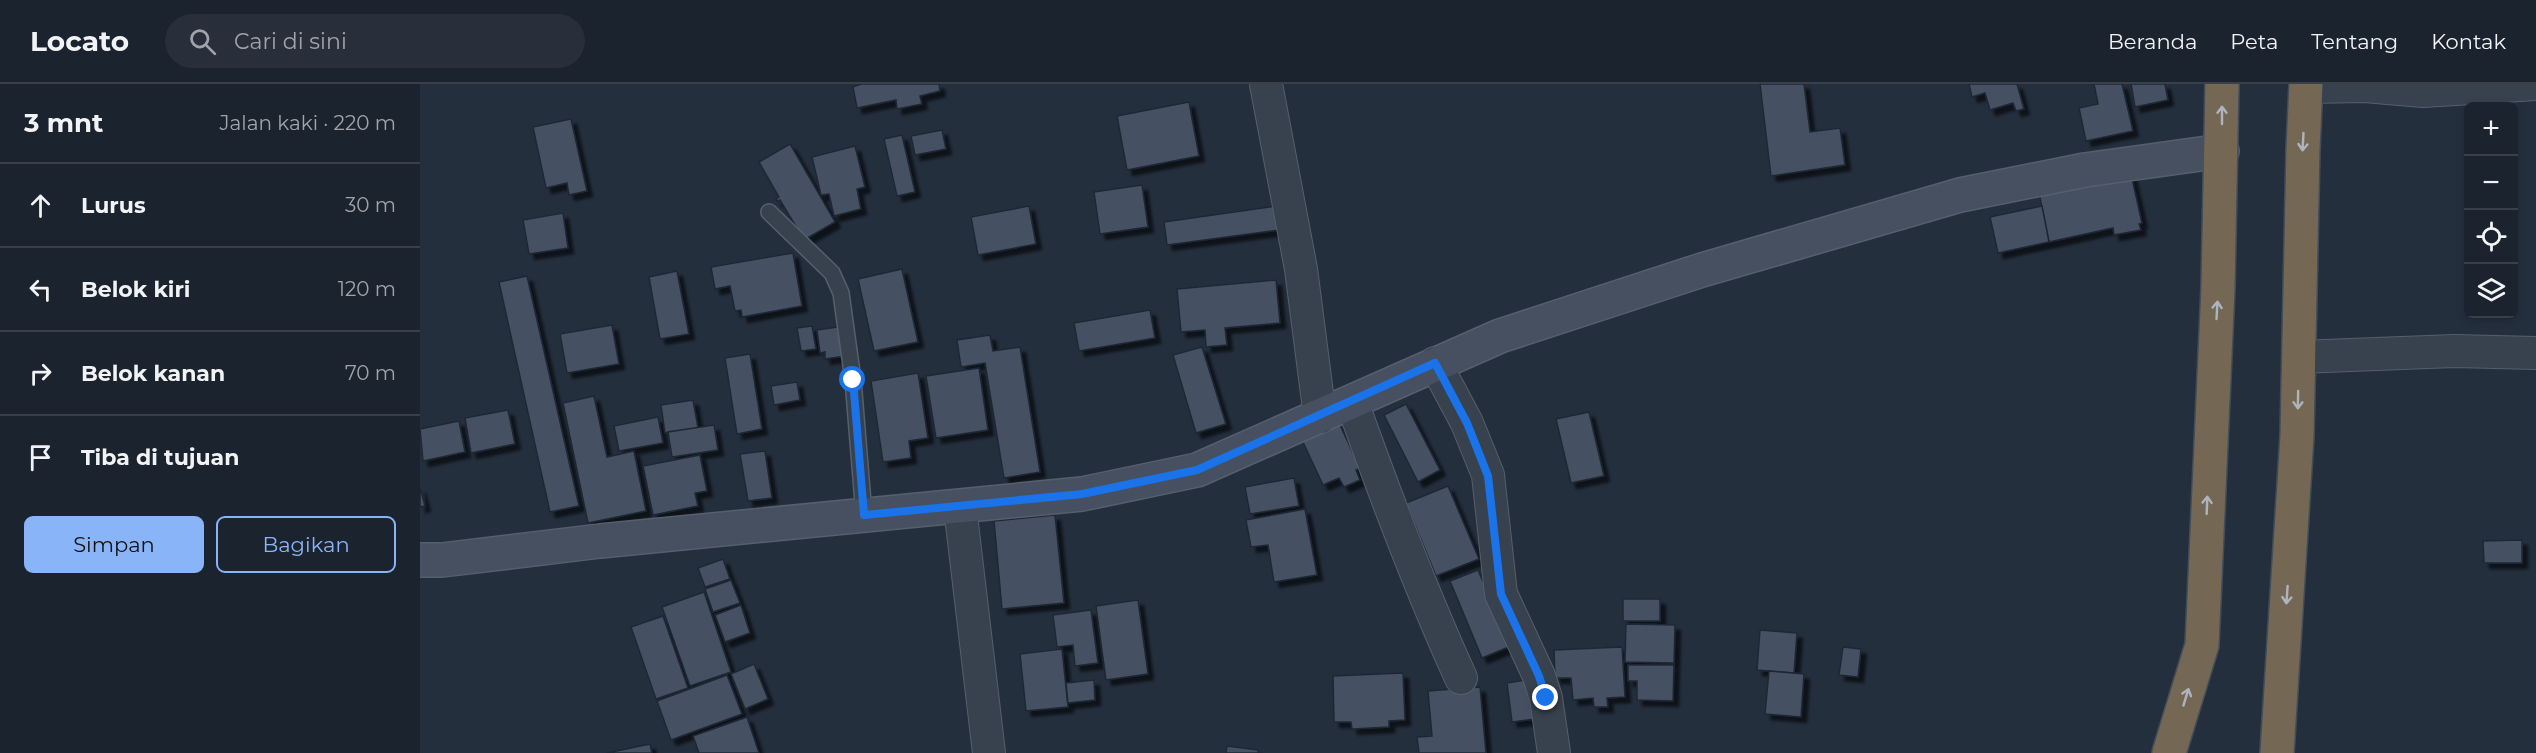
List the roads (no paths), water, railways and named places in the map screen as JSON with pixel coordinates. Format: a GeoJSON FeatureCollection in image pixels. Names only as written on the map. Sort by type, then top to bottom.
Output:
{"type":"FeatureCollection","features":[{"type":"Feature","properties":{"kind":"highway"},"geometry":{"type":"LineString","coordinates":[[2169,753],[2202,645],[2218,288],[2222,84]]}},
{"type":"Feature","properties":{"kind":"highway"},"geometry":{"type":"LineString","coordinates":[[2277,753],[2297,436],[2306,86]]}},
{"type":"Feature","properties":{"kind":"street"},"geometry":{"type":"LineString","coordinates":[[1266,84],[1301,269],[1320,417]]}},
{"type":"Feature","properties":{"kind":"street"},"geometry":{"type":"LineString","coordinates":[[2306,86],[2365,86],[2422,91],[2536,84]]}},
{"type":"Feature","properties":{"kind":"street"},"geometry":{"type":"LineString","coordinates":[[420,560],[442,560],[600,541],[1082,494],[1197,470],[1500,336],[1702,270],[1960,195],[2085,170],[2222,151]]}},
{"type":"Feature","properties":{"kind":"street"},"geometry":{"type":"LineString","coordinates":[[2299,357],[2454,351],[2536,353]]}},
{"type":"Feature","properties":{"kind":"street"},"geometry":{"type":"LineString","coordinates":[[1435,363],[1467,423],[1488,476],[1501,594],[1539,676],[1546,698],[1554,753]]}},
{"type":"Feature","properties":{"kind":"street"},"geometry":{"type":"LineString","coordinates":[[1352,402],[1383,490],[1461,678]]}},
{"type":"Feature","properties":{"kind":"street"},"geometry":{"type":"LineString","coordinates":[[960,507],[989,753]]}},
{"type":"Feature","properties":{"kind":"lane"},"geometry":{"type":"LineString","coordinates":[[770,212],[832,273],[841,293],[853,380],[864,515]]}}]}
